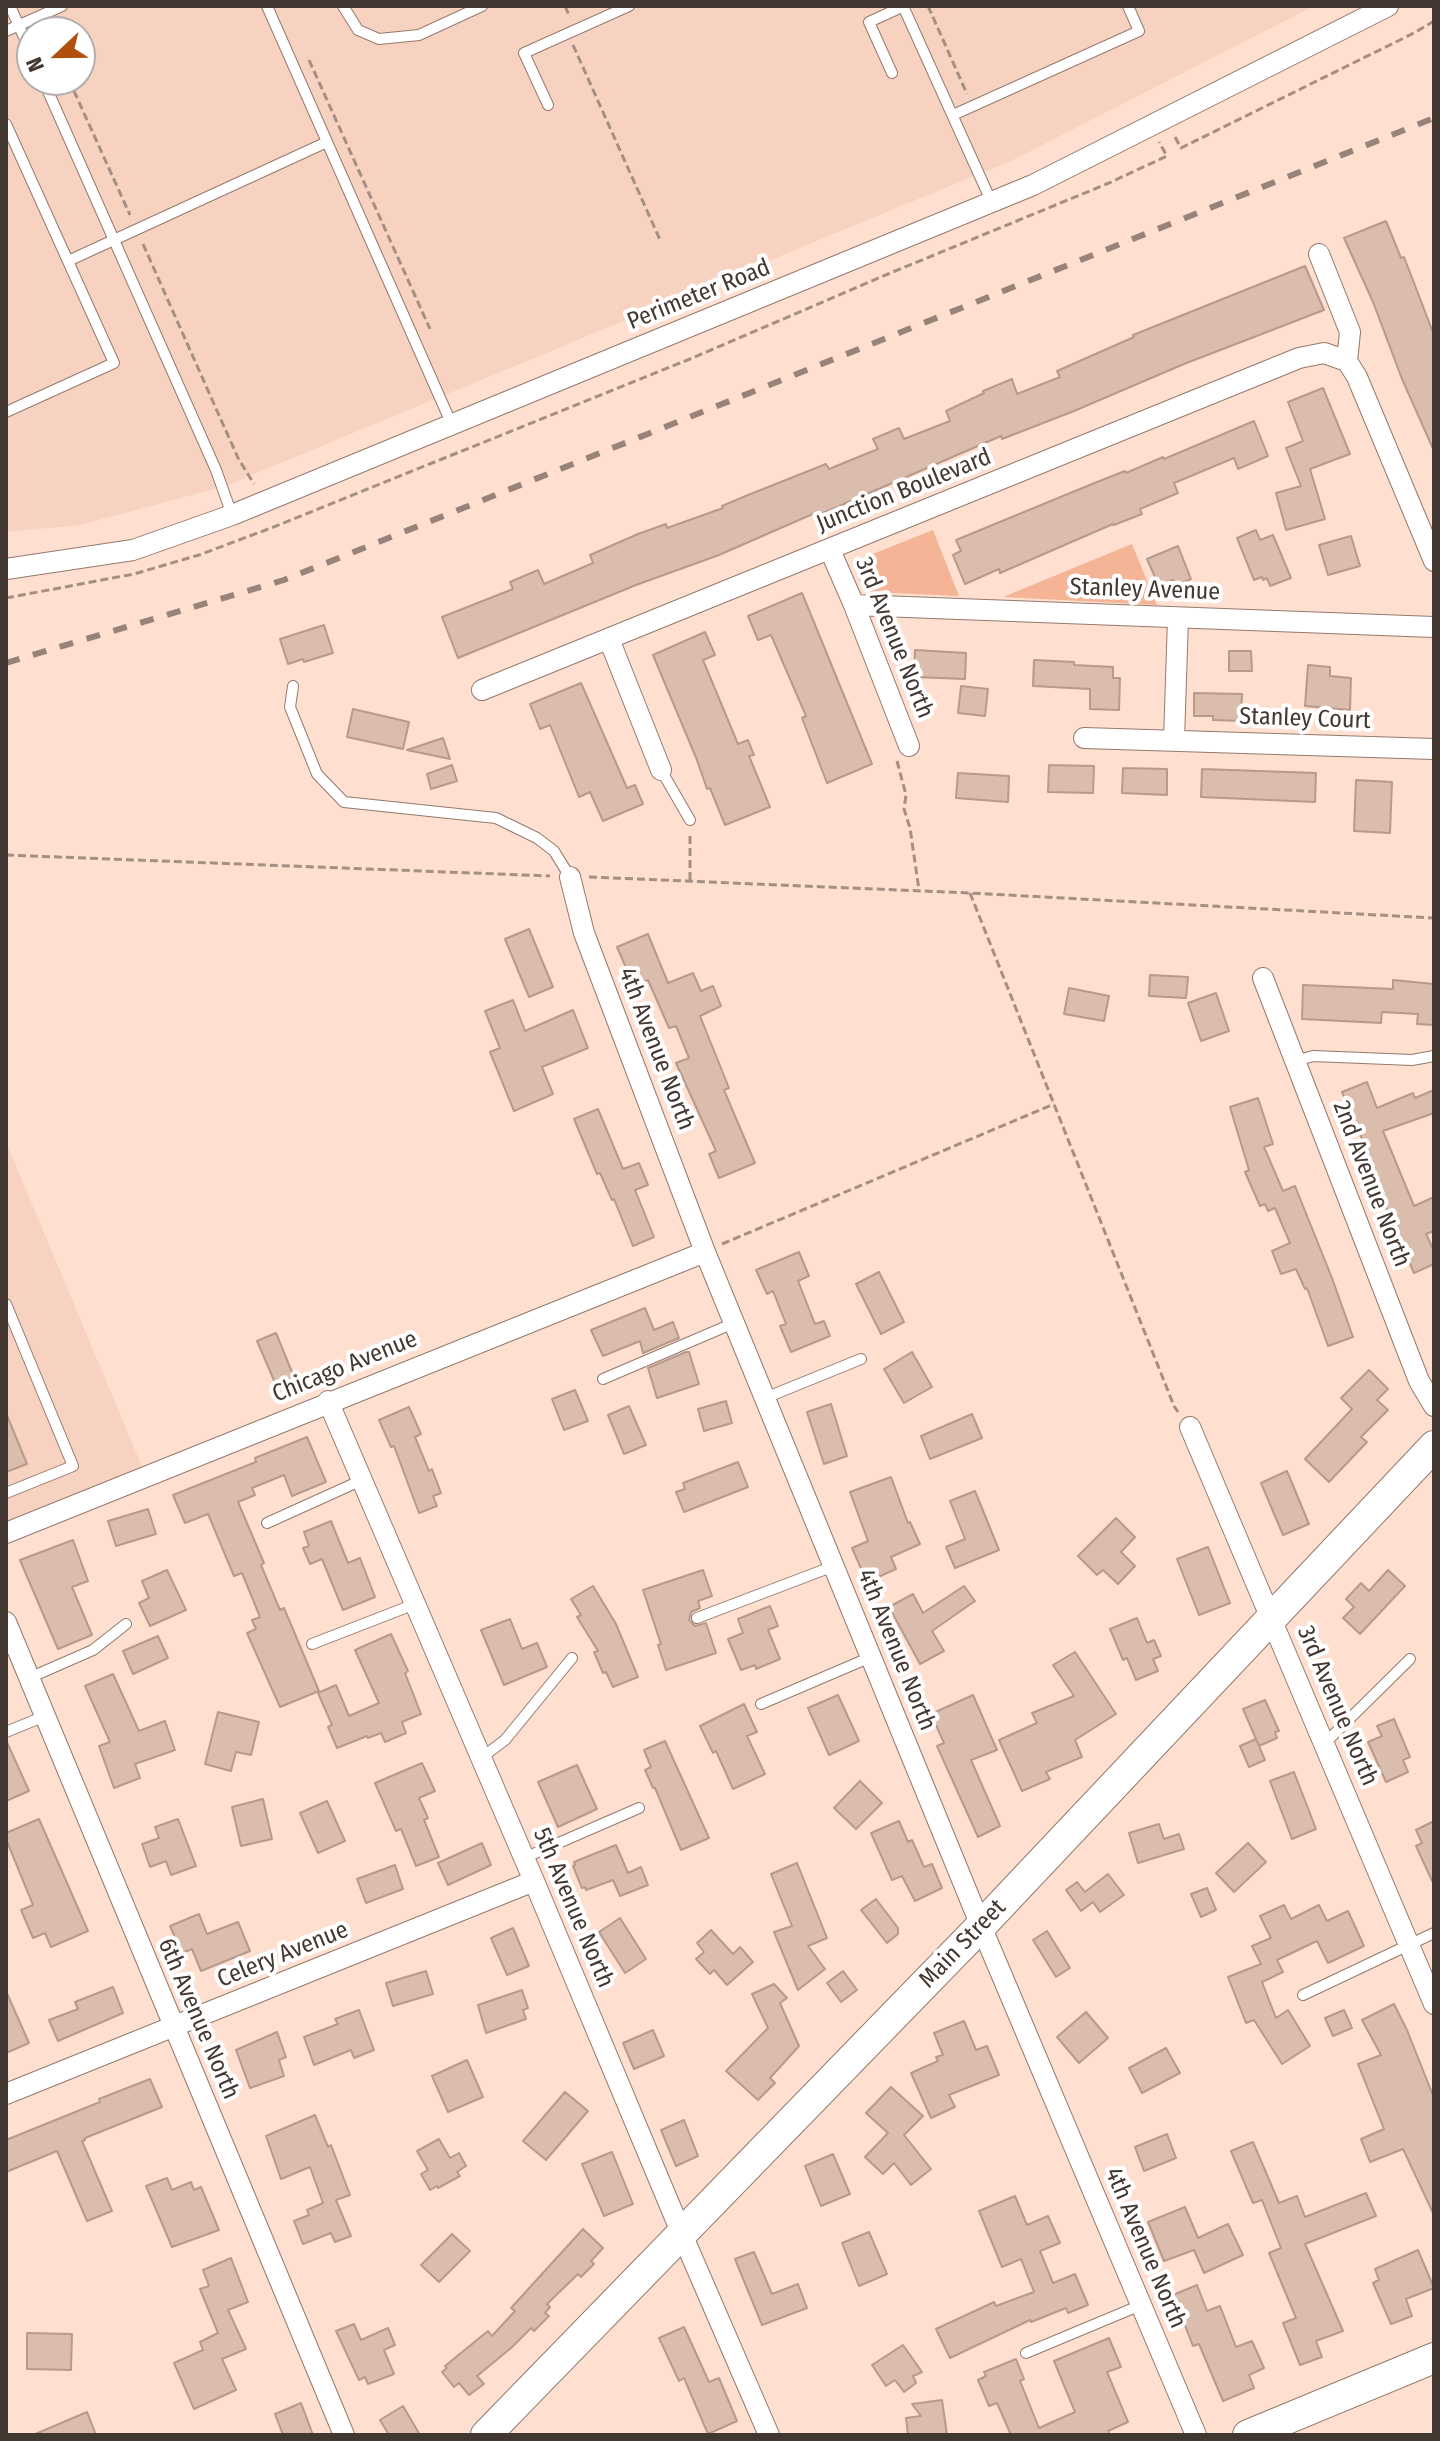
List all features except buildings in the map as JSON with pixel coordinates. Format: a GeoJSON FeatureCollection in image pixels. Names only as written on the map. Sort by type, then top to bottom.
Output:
{"type":"FeatureCollection","features":[{"type":"Feature","properties":{"kind":"street","name":"Perimeter Road"},"geometry":{"type":"LineString","coordinates":[[6,569],[133,550],[262,503],[1033,185],[1388,6]]}},
{"type":"Feature","properties":{"kind":"street"},"geometry":{"type":"LineString","coordinates":[[1319,254],[1350,332],[1347,361],[1357,377],[1434,561]]}},
{"type":"Feature","properties":{"kind":"street","name":"Junction Boulevard"},"geometry":{"type":"LineString","coordinates":[[482,690],[1299,358],[1324,353],[1347,361]]}},
{"type":"Feature","properties":{"kind":"street","name":"3rd Avenue North"},"geometry":{"type":"LineString","coordinates":[[830,550],[909,746]]}},
{"type":"Feature","properties":{"kind":"street","name":"Stanley Avenue"},"geometry":{"type":"LineString","coordinates":[[854,605],[1434,627]]}},
{"type":"Feature","properties":{"kind":"street"},"geometry":{"type":"LineString","coordinates":[[1174,740],[1178,618]]}},
{"type":"Feature","properties":{"kind":"street"},"geometry":{"type":"LineString","coordinates":[[609,639],[661,770]]}},
{"type":"Feature","properties":{"kind":"street","name":"Stanley Court"},"geometry":{"type":"LineString","coordinates":[[1084,738],[1434,749]]}},
{"type":"Feature","properties":{"kind":"street","name":"4th Avenue North"},"geometry":{"type":"LineString","coordinates":[[573,877],[584,933],[705,1252],[981,1926],[1196,2435]]}},
{"type":"Feature","properties":{"kind":"street","name":"2nd Avenue North"},"geometry":{"type":"LineString","coordinates":[[1263,978],[1423,1390],[1434,1406]]}},
{"type":"Feature","properties":{"kind":"street","name":"Chicago Avenue"},"geometry":{"type":"LineString","coordinates":[[6,1533],[705,1252]]}},
{"type":"Feature","properties":{"kind":"street","name":"5th Avenue North"},"geometry":{"type":"LineString","coordinates":[[328,1401],[534,1881],[763,2432]]}},
{"type":"Feature","properties":{"kind":"street","name":"3rd Avenue North"},"geometry":{"type":"LineString","coordinates":[[1190,1427],[1434,2004]]}},
{"type":"Feature","properties":{"kind":"street","name":"Main Street"},"geometry":{"type":"LineString","coordinates":[[486,2435],[981,1926],[1434,1446]]}},
{"type":"Feature","properties":{"kind":"street","name":"6th Avenue North"},"geometry":{"type":"LineString","coordinates":[[6,1622],[344,2435]]}},
{"type":"Feature","properties":{"kind":"street","name":"Celery Avenue"},"geometry":{"type":"LineString","coordinates":[[6,2094],[534,1881]]}},
{"type":"Feature","properties":{"kind":"street"},"geometry":{"type":"LineString","coordinates":[[1248,2435],[1434,2358]]}},
{"type":"Feature","properties":{"kind":"lane"},"geometry":{"type":"LineString","coordinates":[[39,16],[62,6]]}},
{"type":"Feature","properties":{"kind":"lane"},"geometry":{"type":"LineString","coordinates":[[267,6],[452,425]]}},
{"type":"Feature","properties":{"kind":"lane"},"geometry":{"type":"LineString","coordinates":[[343,6],[358,30],[379,39],[419,35],[482,6]]}},
{"type":"Feature","properties":{"kind":"lane"},"geometry":{"type":"LineString","coordinates":[[548,105],[524,53],[629,6]]}},
{"type":"Feature","properties":{"kind":"lane"},"geometry":{"type":"LineString","coordinates":[[892,73],[869,22],[904,6],[992,203]]}},
{"type":"Feature","properties":{"kind":"lane"},"geometry":{"type":"LineString","coordinates":[[953,115],[1139,31],[1128,6]]}},
{"type":"Feature","properties":{"kind":"lane"},"geometry":{"type":"LineString","coordinates":[[50,96],[216,470],[232,515]]}},
{"type":"Feature","properties":{"kind":"lane"},"geometry":{"type":"LineString","coordinates":[[6,124],[114,363],[6,412]]}},
{"type":"Feature","properties":{"kind":"lane"},"geometry":{"type":"LineString","coordinates":[[68,261],[327,142]]}},
{"type":"Feature","properties":{"kind":"lane"},"geometry":{"type":"LineString","coordinates":[[293,686],[290,707],[317,774],[344,802],[496,818],[537,838],[554,851],[573,877]]}},
{"type":"Feature","properties":{"kind":"lane"},"geometry":{"type":"LineString","coordinates":[[661,770],[690,820]]}},
{"type":"Feature","properties":{"kind":"lane"},"geometry":{"type":"LineString","coordinates":[[1296,1061],[1313,1056],[1412,1060],[1434,1056]]}},
{"type":"Feature","properties":{"kind":"lane"},"geometry":{"type":"LineString","coordinates":[[6,1304],[73,1466],[6,1493]]}},
{"type":"Feature","properties":{"kind":"lane"},"geometry":{"type":"LineString","coordinates":[[603,1379],[734,1323]]}},
{"type":"Feature","properties":{"kind":"lane"},"geometry":{"type":"LineString","coordinates":[[765,1398],[861,1359]]}},
{"type":"Feature","properties":{"kind":"lane"},"geometry":{"type":"LineString","coordinates":[[267,1523],[362,1480]]}},
{"type":"Feature","properties":{"kind":"lane"},"geometry":{"type":"LineString","coordinates":[[697,1618],[834,1566]]}},
{"type":"Feature","properties":{"kind":"lane"},"geometry":{"type":"LineString","coordinates":[[312,1644],[415,1604]]}},
{"type":"Feature","properties":{"kind":"lane"},"geometry":{"type":"LineString","coordinates":[[29,1678],[93,1650],[126,1624]]}},
{"type":"Feature","properties":{"kind":"lane"},"geometry":{"type":"LineString","coordinates":[[761,1704],[871,1657]]}},
{"type":"Feature","properties":{"kind":"lane"},"geometry":{"type":"LineString","coordinates":[[481,1758],[505,1740],[572,1658]]}},
{"type":"Feature","properties":{"kind":"lane"},"geometry":{"type":"LineString","coordinates":[[1325,1743],[1410,1659]]}},
{"type":"Feature","properties":{"kind":"lane"},"geometry":{"type":"LineString","coordinates":[[6,1732],[45,1716]]}},
{"type":"Feature","properties":{"kind":"lane"},"geometry":{"type":"LineString","coordinates":[[524,1858],[639,1808]]}},
{"type":"Feature","properties":{"kind":"lane"},"geometry":{"type":"LineString","coordinates":[[1303,1995],[1434,1933]]}},
{"type":"Feature","properties":{"kind":"lane"},"geometry":{"type":"LineString","coordinates":[[1026,2353],[1141,2305]]}},
{"type":"Feature","properties":{"kind":"path"},"geometry":{"type":"LineString","coordinates":[[565,6],[570,17],[572,42],[661,242]]}},
{"type":"Feature","properties":{"kind":"path"},"geometry":{"type":"LineString","coordinates":[[928,6],[971,104]]}},
{"type":"Feature","properties":{"kind":"path"},"geometry":{"type":"LineString","coordinates":[[1158,121],[1181,148],[1434,21]]}},
{"type":"Feature","properties":{"kind":"path"},"geometry":{"type":"LineString","coordinates":[[304,48],[430,329]]}},
{"type":"Feature","properties":{"kind":"path"},"geometry":{"type":"LineString","coordinates":[[76,96],[238,458],[252,479],[262,503]]}},
{"type":"Feature","properties":{"kind":"path"},"geometry":{"type":"LineString","coordinates":[[6,598],[134,574],[199,555],[690,359],[1167,156],[1158,121]]}},
{"type":"Feature","properties":{"kind":"path"},"geometry":{"type":"LineString","coordinates":[[909,746],[896,756],[906,795],[904,809],[910,828],[919,890]]}},
{"type":"Feature","properties":{"kind":"path"},"geometry":{"type":"LineString","coordinates":[[690,820],[690,881]]}},
{"type":"Feature","properties":{"kind":"path"},"geometry":{"type":"LineString","coordinates":[[6,855],[919,890],[1434,918]]}},
{"type":"Feature","properties":{"kind":"path"},"geometry":{"type":"LineString","coordinates":[[970,893],[1174,1406],[1190,1427]]}},
{"type":"Feature","properties":{"kind":"path"},"geometry":{"type":"LineString","coordinates":[[705,1252],[1054,1104]]}},
{"type":"Feature","properties":{"kind":"shaded area"},"geometry":{"type":"Polygon","coordinates":[[[6,6],[1314,6],[1015,159],[225,486],[80,525],[6,532],[6,6]]]}},
{"type":"Feature","properties":{"kind":"shaded area"},"geometry":{"type":"Polygon","coordinates":[[[933,530],[959,596],[870,592],[862,587],[856,573],[860,559],[933,530]]]}},
{"type":"Feature","properties":{"kind":"shaded area"},"geometry":{"type":"Polygon","coordinates":[[[1132,544],[1157,605],[1003,597],[1132,544]]]}},
{"type":"Feature","properties":{"kind":"shaded area"},"geometry":{"type":"Polygon","coordinates":[[[6,1142],[146,1476],[6,1532],[6,1142]]]}},
{"type":"Feature","properties":{"kind":"railway"},"geometry":{"type":"LineString","coordinates":[[6,663],[284,580],[1434,118]]}}]}
